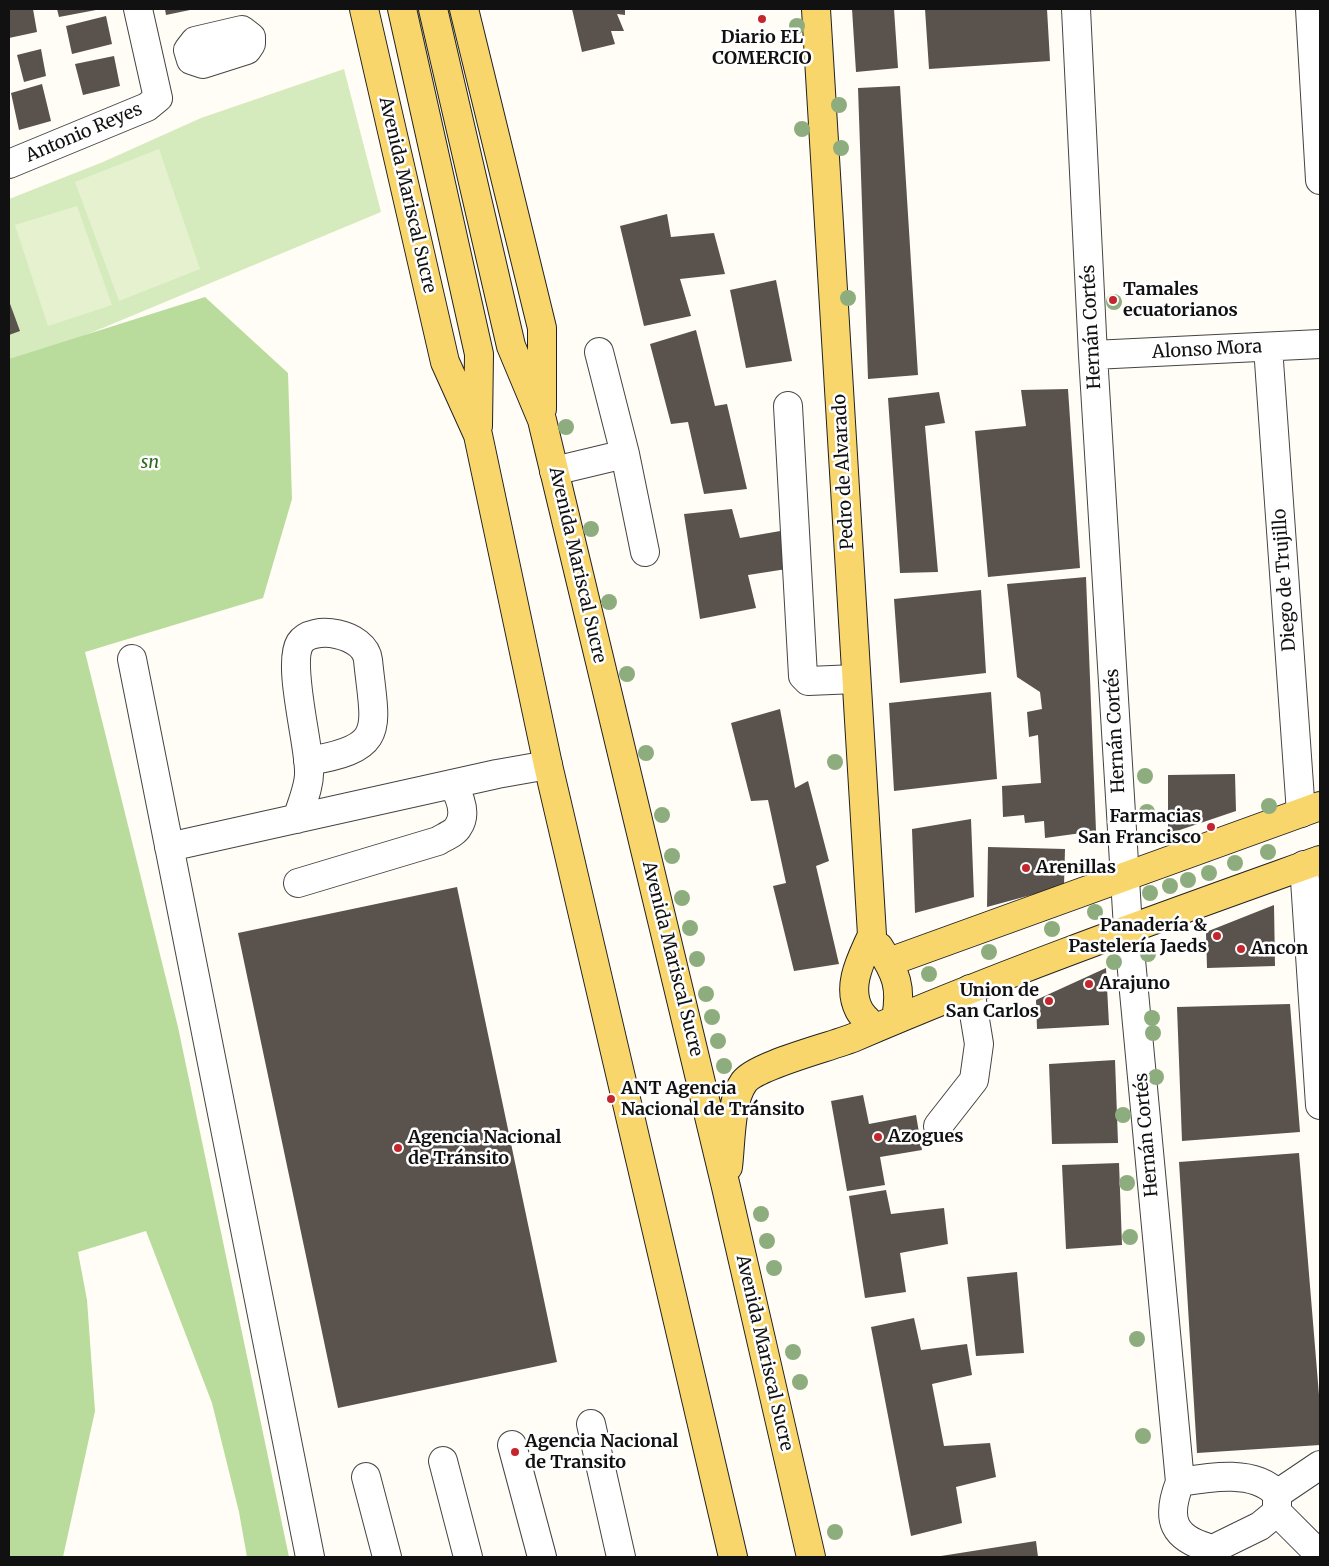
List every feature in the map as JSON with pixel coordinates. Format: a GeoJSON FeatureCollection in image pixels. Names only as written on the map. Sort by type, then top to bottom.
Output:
{"type":"FeatureCollection","features":[{"type":"Feature","properties":{"kind":"main road","name":"Avenida Mariscal Sucre"},"geometry":{"type":"LineString","coordinates":[[364,9],[445,362],[478,435],[548,765],[733,1557]]}},
{"type":"Feature","properties":{"kind":"main road","name":"Avenida Mariscal Sucre"},"geometry":{"type":"LineString","coordinates":[[402,9],[479,354],[478,435]]}},
{"type":"Feature","properties":{"kind":"main road","name":"Avenida Mariscal Sucre"},"geometry":{"type":"LineString","coordinates":[[433,9],[511,346],[542,420],[726,1187],[811,1557]]}},
{"type":"Feature","properties":{"kind":"main road","name":"Avenida Mariscal Sucre"},"geometry":{"type":"LineString","coordinates":[[464,9],[542,328],[542,420]]}},
{"type":"Feature","properties":{"kind":"main road","name":"Pedro de Alvarado"},"geometry":{"type":"LineString","coordinates":[[816,9],[872,935],[857,969],[853,990],[859,1011],[885,1023],[900,1000],[898,981],[889,962],[872,935]]}},
{"type":"Feature","properties":{"kind":"main road"},"geometry":{"type":"LineString","coordinates":[[889,962],[1310,809]]}},
{"type":"Feature","properties":{"kind":"main road"},"geometry":{"type":"LineString","coordinates":[[726,1187],[736,1098],[744,1081],[758,1071],[854,1037],[970,989],[1128,928],[1312,863]]}},
{"type":"Feature","properties":{"kind":"street"},"geometry":{"type":"LineString","coordinates":[[138,9],[150,63],[188,54]]}},
{"type":"Feature","properties":{"kind":"street","name":"Hernán Cortés"},"geometry":{"type":"LineString","coordinates":[[1076,9],[1093,355],[1128,928],[1180,1482]]}},
{"type":"Feature","properties":{"kind":"street"},"geometry":{"type":"LineString","coordinates":[[1310,9],[1320,180]]}},
{"type":"Feature","properties":{"kind":"street","name":"Antonio Reyes"},"geometry":{"type":"LineString","coordinates":[[9,164],[147,107],[158,98],[150,63]]}},
{"type":"Feature","properties":{"kind":"street","name":"Alonso Mora"},"geometry":{"type":"LineString","coordinates":[[1093,355],[1320,344]]}},
{"type":"Feature","properties":{"kind":"street","name":"Diego de Trujillo"},"geometry":{"type":"LineString","coordinates":[[1268,347],[1310,809]]}},
{"type":"Feature","properties":{"kind":"street"},"geometry":{"type":"LineString","coordinates":[[599,352],[625,454],[645,552]]}},
{"type":"Feature","properties":{"kind":"street"},"geometry":{"type":"LineString","coordinates":[[788,406],[803,676],[808,681],[856,679]]}},
{"type":"Feature","properties":{"kind":"street"},"geometry":{"type":"LineString","coordinates":[[554,472],[625,454]]}},
{"type":"Feature","properties":{"kind":"street"},"geometry":{"type":"LineString","coordinates":[[297,819],[309,767],[295,653],[301,641],[311,636],[331,633],[357,641],[364,649],[374,710],[371,733],[367,741],[345,754],[309,767]]}},
{"type":"Feature","properties":{"kind":"street"},"geometry":{"type":"LineString","coordinates":[[132,659],[310,1557]]}},
{"type":"Feature","properties":{"kind":"street"},"geometry":{"type":"LineString","coordinates":[[169,847],[548,765]]}},
{"type":"Feature","properties":{"kind":"street"},"geometry":{"type":"LineString","coordinates":[[309,767],[334,811]]}},
{"type":"Feature","properties":{"kind":"street"},"geometry":{"type":"LineString","coordinates":[[298,883],[438,841],[458,828],[462,812],[460,796],[453,785]]}},
{"type":"Feature","properties":{"kind":"street"},"geometry":{"type":"LineString","coordinates":[[1312,863],[1320,1105]]}},
{"type":"Feature","properties":{"kind":"street"},"geometry":{"type":"LineString","coordinates":[[938,1126],[974,1080],[979,1044],[970,989]]}},
{"type":"Feature","properties":{"kind":"street"},"geometry":{"type":"LineString","coordinates":[[591,1424],[622,1557]]}},
{"type":"Feature","properties":{"kind":"street"},"geometry":{"type":"LineString","coordinates":[[512,1445],[542,1557]]}},
{"type":"Feature","properties":{"kind":"street"},"geometry":{"type":"LineString","coordinates":[[443,1461],[468,1557]]}},
{"type":"Feature","properties":{"kind":"street"},"geometry":{"type":"LineString","coordinates":[[1320,1465],[1277,1503],[1260,1526],[1213,1549],[1192,1544],[1174,1523],[1171,1503],[1180,1482],[1211,1476],[1255,1480],[1268,1484],[1277,1503],[1320,1555]]}},
{"type":"Feature","properties":{"kind":"street"},"geometry":{"type":"LineString","coordinates":[[366,1477],[387,1557]]}},
{"type":"Feature","properties":{"kind":"green space"},"geometry":{"type":"Polygon","coordinates":[[[344,69],[381,212],[9,367],[9,199],[103,162],[201,118],[344,69]]]}},
{"type":"Feature","properties":{"kind":"green space"},"geometry":{"type":"Polygon","coordinates":[[[159,149],[200,269],[119,301],[75,182],[159,149]]]}},
{"type":"Feature","properties":{"kind":"green space"},"geometry":{"type":"Polygon","coordinates":[[[77,206],[112,305],[48,326],[15,225],[77,206]]]}},
{"type":"Feature","properties":{"kind":"green space","name":"sn"},"geometry":{"type":"Polygon","coordinates":[[[205,297],[288,373],[292,499],[263,598],[85,652],[178,1027],[289,1557],[247,1557],[239,1512],[212,1403],[146,1231],[78,1252],[87,1300],[95,1411],[63,1557],[9,1557],[9,359],[205,297]]]}},
{"type":"Feature","properties":{"kind":"building"},"geometry":{"type":"Polygon","coordinates":[[[9,9],[33,9],[37,32],[9,38],[9,9]]]}},
{"type":"Feature","properties":{"kind":"building"},"geometry":{"type":"Polygon","coordinates":[[[57,9],[96,9],[96,10],[59,17],[57,9]]]}},
{"type":"Feature","properties":{"kind":"building"},"geometry":{"type":"Polygon","coordinates":[[[165,9],[190,9],[190,10],[166,15],[165,9]]]}},
{"type":"Feature","properties":{"kind":"building"},"geometry":{"type":"Polygon","coordinates":[[[572,9],[625,9],[625,15],[617,14],[624,31],[611,31],[615,44],[582,52],[572,9]]]}},
{"type":"Feature","properties":{"kind":"building"},"geometry":{"type":"Polygon","coordinates":[[[852,9],[894,9],[898,68],[856,72],[852,9]]]}},
{"type":"Feature","properties":{"kind":"building"},"geometry":{"type":"Polygon","coordinates":[[[925,9],[1047,9],[1050,61],[929,69],[925,9]]]}},
{"type":"Feature","properties":{"kind":"building"},"geometry":{"type":"Polygon","coordinates":[[[106,16],[112,44],[72,54],[66,26],[106,16]]]}},
{"type":"Feature","properties":{"kind":"building"},"geometry":{"type":"Polygon","coordinates":[[[41,49],[46,76],[24,82],[17,55],[41,49]]]}},
{"type":"Feature","properties":{"kind":"building"},"geometry":{"type":"Polygon","coordinates":[[[114,56],[120,86],[83,95],[75,64],[114,56]]]}},
{"type":"Feature","properties":{"kind":"building"},"geometry":{"type":"Polygon","coordinates":[[[42,84],[51,121],[19,130],[11,93],[42,84]]]}},
{"type":"Feature","properties":{"kind":"building"},"geometry":{"type":"Polygon","coordinates":[[[900,86],[918,375],[868,379],[858,88],[900,86]]]}},
{"type":"Feature","properties":{"kind":"building"},"geometry":{"type":"Polygon","coordinates":[[[667,214],[671,237],[714,233],[725,274],[680,279],[691,316],[644,326],[620,226],[667,214]]]}},
{"type":"Feature","properties":{"kind":"building"},"geometry":{"type":"Polygon","coordinates":[[[776,280],[792,361],[746,368],[730,290],[776,280]]]}},
{"type":"Feature","properties":{"kind":"building"},"geometry":{"type":"Polygon","coordinates":[[[9,301],[20,331],[9,335],[9,301]]]}},
{"type":"Feature","properties":{"kind":"building"},"geometry":{"type":"Polygon","coordinates":[[[696,330],[715,406],[727,404],[747,489],[704,494],[688,422],[671,424],[650,344],[696,330]]]}},
{"type":"Feature","properties":{"kind":"building"},"geometry":{"type":"Polygon","coordinates":[[[1068,389],[1080,568],[988,577],[975,431],[1026,426],[1021,390],[1068,389]]]}},
{"type":"Feature","properties":{"kind":"building"},"geometry":{"type":"Polygon","coordinates":[[[939,392],[945,423],[925,426],[938,572],[900,573],[888,398],[939,392]]]}},
{"type":"Feature","properties":{"kind":"building"},"geometry":{"type":"Polygon","coordinates":[[[732,509],[740,538],[786,530],[793,568],[748,575],[756,608],[700,619],[684,514],[732,509]]]}},
{"type":"Feature","properties":{"kind":"building"},"geometry":{"type":"Polygon","coordinates":[[[1086,577],[1096,831],[1045,838],[1044,821],[1025,823],[1024,815],[1003,817],[1002,786],[1041,783],[1038,735],[1029,737],[1027,712],[1042,709],[1040,692],[1017,677],[1007,584],[1086,577]]]}},
{"type":"Feature","properties":{"kind":"building"},"geometry":{"type":"Polygon","coordinates":[[[981,590],[986,673],[900,683],[894,599],[981,590]]]}},
{"type":"Feature","properties":{"kind":"building"},"geometry":{"type":"Polygon","coordinates":[[[991,692],[997,779],[894,791],[889,703],[991,692]]]}},
{"type":"Feature","properties":{"kind":"building"},"geometry":{"type":"Polygon","coordinates":[[[780,709],[795,788],[808,781],[829,861],[816,866],[839,964],[794,971],[773,886],[786,883],[768,800],[751,801],[731,723],[780,709]]]}},
{"type":"Feature","properties":{"kind":"building"},"geometry":{"type":"Polygon","coordinates":[[[1235,774],[1236,811],[1168,834],[1168,775],[1235,774]]]}},
{"type":"Feature","properties":{"kind":"building"},"geometry":{"type":"Polygon","coordinates":[[[971,819],[974,897],[915,913],[912,829],[971,819]]]}},
{"type":"Feature","properties":{"kind":"building","name":"Arenillas"},"geometry":{"type":"Polygon","coordinates":[[[988,847],[1065,849],[1064,886],[987,907],[988,847]]]}},
{"type":"Feature","properties":{"kind":"building","name":"Agencia Nacional de Tránsito"},"geometry":{"type":"Polygon","coordinates":[[[457,887],[557,1362],[338,1408],[238,933],[457,887]]]}},
{"type":"Feature","properties":{"kind":"building","name":"Ancon"},"geometry":{"type":"Polygon","coordinates":[[[1274,905],[1275,966],[1207,968],[1206,932],[1274,905]]]}},
{"type":"Feature","properties":{"kind":"building","name":"Arajuno"},"geometry":{"type":"Polygon","coordinates":[[[1106,968],[1109,1025],[1037,1029],[1036,1000],[1106,968]]]}},
{"type":"Feature","properties":{"kind":"building"},"geometry":{"type":"Polygon","coordinates":[[[1290,1004],[1300,1132],[1182,1141],[1177,1007],[1290,1004]]]}},
{"type":"Feature","properties":{"kind":"building"},"geometry":{"type":"Polygon","coordinates":[[[1115,1060],[1118,1143],[1052,1144],[1049,1064],[1115,1060]]]}},
{"type":"Feature","properties":{"kind":"building","name":"Azogues"},"geometry":{"type":"Polygon","coordinates":[[[863,1095],[869,1124],[916,1115],[922,1150],[880,1157],[885,1185],[847,1191],[831,1101],[863,1095]]]}},
{"type":"Feature","properties":{"kind":"building"},"geometry":{"type":"Polygon","coordinates":[[[1299,1153],[1320,1407],[1320,1445],[1197,1453],[1179,1162],[1299,1153]]]}},
{"type":"Feature","properties":{"kind":"building"},"geometry":{"type":"Polygon","coordinates":[[[1119,1163],[1122,1245],[1066,1249],[1062,1165],[1119,1163]]]}},
{"type":"Feature","properties":{"kind":"building"},"geometry":{"type":"Polygon","coordinates":[[[886,1190],[891,1214],[944,1208],[948,1244],[900,1253],[906,1292],[865,1298],[849,1196],[886,1190]]]}},
{"type":"Feature","properties":{"kind":"building"},"geometry":{"type":"Polygon","coordinates":[[[1017,1272],[1024,1353],[976,1356],[967,1277],[1017,1272]]]}},
{"type":"Feature","properties":{"kind":"building"},"geometry":{"type":"Polygon","coordinates":[[[914,1318],[921,1350],[967,1344],[972,1375],[932,1384],[944,1446],[990,1443],[996,1477],[956,1487],[962,1523],[911,1536],[871,1327],[914,1318]]]}},
{"type":"Feature","properties":{"kind":"building"},"geometry":{"type":"Polygon","coordinates":[[[1036,1541],[1038,1557],[941,1557],[941,1556],[1036,1541]]]}},
{"type":"Feature","properties":{"kind":"place","name":"Diario EL COMERCIO"},"geometry":{"type":"Point","coordinates":[762,19]}},
{"type":"Feature","properties":{"kind":"place","name":"Tamales ecuatorianos"},"geometry":{"type":"Point","coordinates":[1113,300]}},
{"type":"Feature","properties":{"kind":"place","name":"Farmacias San Francisco"},"geometry":{"type":"Point","coordinates":[1211,827]}},
{"type":"Feature","properties":{"kind":"place","name":"Arenillas"},"geometry":{"type":"Point","coordinates":[1026,868]}},
{"type":"Feature","properties":{"kind":"place","name":"Panadería & Pastelería Jaeds"},"geometry":{"type":"Point","coordinates":[1217,936]}},
{"type":"Feature","properties":{"kind":"place","name":"Ancon"},"geometry":{"type":"Point","coordinates":[1241,949]}},
{"type":"Feature","properties":{"kind":"place","name":"Arajuno"},"geometry":{"type":"Point","coordinates":[1089,984]}},
{"type":"Feature","properties":{"kind":"place","name":"Union de San Carlos"},"geometry":{"type":"Point","coordinates":[1049,1001]}},
{"type":"Feature","properties":{"kind":"place","name":"ANT Agencia Nacional de Tránsito"},"geometry":{"type":"Point","coordinates":[611,1099]}},
{"type":"Feature","properties":{"kind":"place","name":"Azogues"},"geometry":{"type":"Point","coordinates":[878,1137]}},
{"type":"Feature","properties":{"kind":"place","name":"Agencia Nacional de Tránsito"},"geometry":{"type":"Point","coordinates":[398,1148]}},
{"type":"Feature","properties":{"kind":"place","name":"Agencia Nacional de Transito"},"geometry":{"type":"Point","coordinates":[515,1452]}}]}
